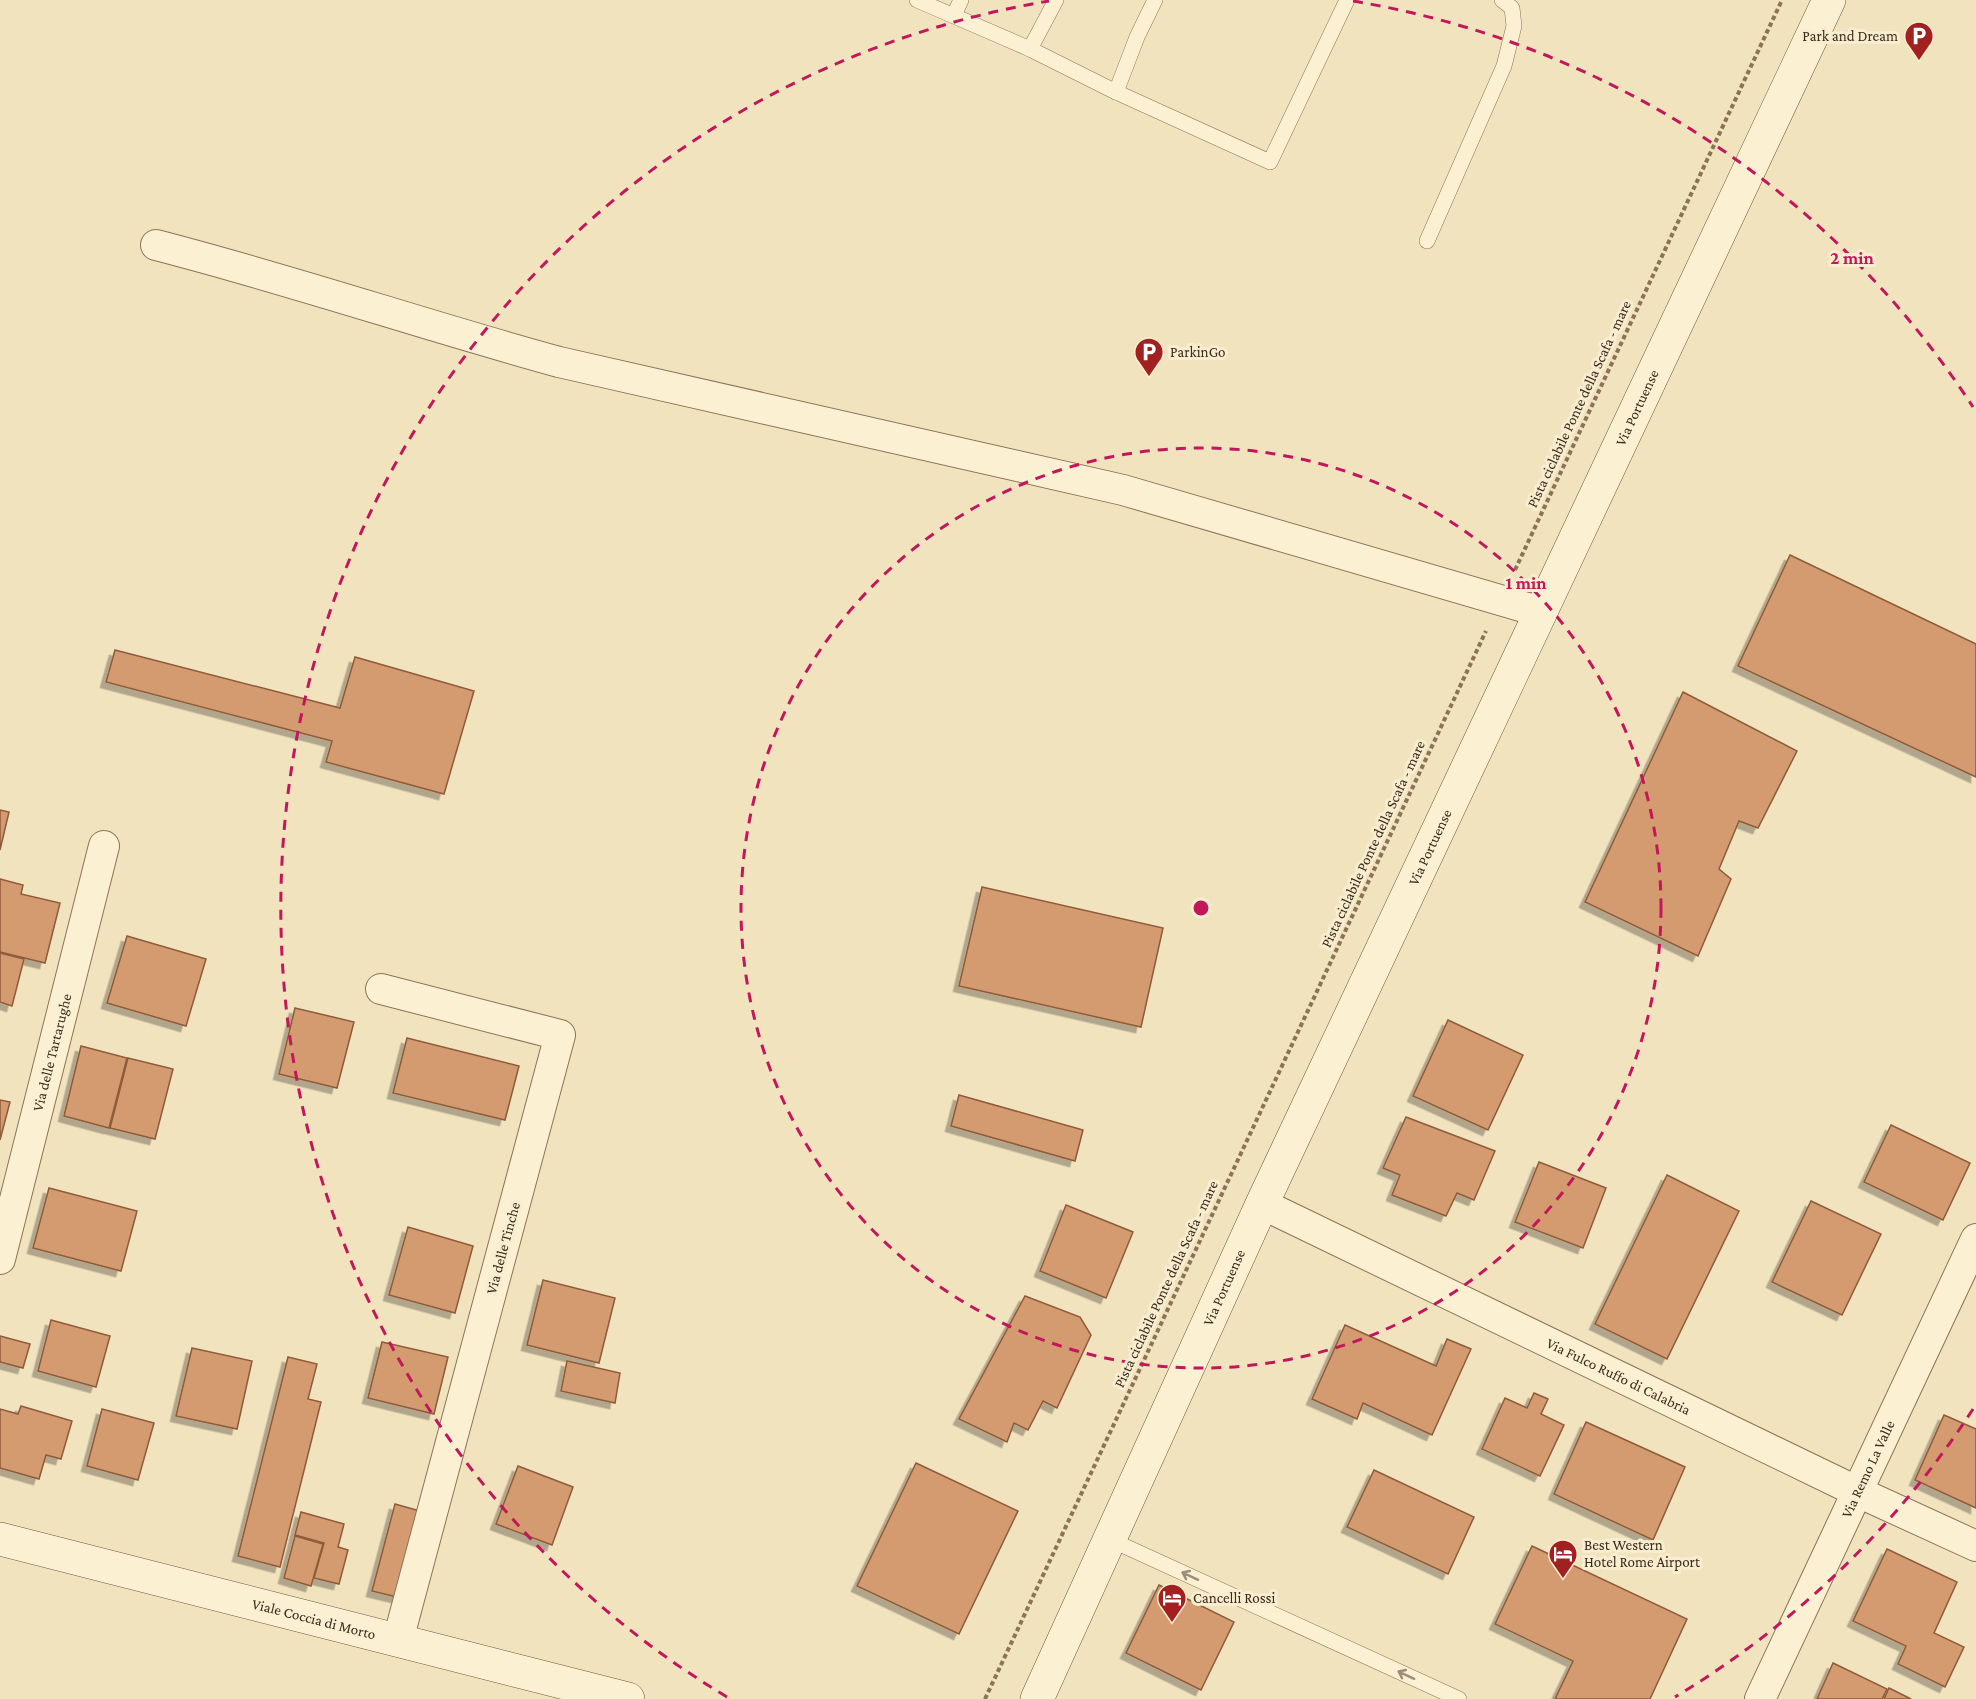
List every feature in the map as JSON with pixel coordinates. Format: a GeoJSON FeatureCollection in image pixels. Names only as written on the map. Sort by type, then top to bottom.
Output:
{"type":"FeatureCollection","features":[{"type":"Feature","properties":{"kind":"street","name":"Via Portuense"},"geometry":{"type":"LineString","coordinates":[[1040,1698],[1109,1539],[1262,1204],[1829,0]]}},
{"type":"Feature","properties":{"kind":"street"},"geometry":{"type":"LineString","coordinates":[[156,245],[235,265],[559,363],[1123,490],[1541,612]]}},
{"type":"Feature","properties":{"kind":"street","name":"Via delle Tartarughe"},"geometry":{"type":"LineString","coordinates":[[0,1260],[104,846]]}},
{"type":"Feature","properties":{"kind":"street","name":"Via delle Tinche"},"geometry":{"type":"LineString","coordinates":[[381,989],[560,1035],[398,1640]]}},
{"type":"Feature","properties":{"kind":"street","name":"Via Fulco Ruffo di Calabria"},"geometry":{"type":"LineString","coordinates":[[1262,1204],[1858,1492],[1976,1546]]}},
{"type":"Feature","properties":{"kind":"street","name":"Via Remo La Valle"},"geometry":{"type":"LineString","coordinates":[[1760,1699],[1976,1239]]}},
{"type":"Feature","properties":{"kind":"street","name":"Viale Coccia di Morto"},"geometry":{"type":"LineString","coordinates":[[0,1539],[628,1699]]}},
{"type":"Feature","properties":{"kind":"lane"},"geometry":{"type":"LineString","coordinates":[[917,0],[1030,49],[1116,92],[1270,162],[1347,0]]}},
{"type":"Feature","properties":{"kind":"lane"},"geometry":{"type":"LineString","coordinates":[[954,15],[961,0]]}},
{"type":"Feature","properties":{"kind":"lane"},"geometry":{"type":"LineString","coordinates":[[1030,49],[1056,0]]}},
{"type":"Feature","properties":{"kind":"lane"},"geometry":{"type":"LineString","coordinates":[[1116,92],[1137,37],[1155,0]]}},
{"type":"Feature","properties":{"kind":"lane"},"geometry":{"type":"LineString","coordinates":[[1426,241],[1504,66],[1514,26],[1512,8],[1502,0]]}},
{"type":"Feature","properties":{"kind":"lane"},"geometry":{"type":"LineString","coordinates":[[1109,1539],[1459,1699]]}},
{"type":"Feature","properties":{"kind":"path","name":"Pista ciclabile Ponte della Scafa - mare"},"geometry":{"type":"LineString","coordinates":[[985,1699],[1782,0]]}},
{"type":"Feature","properties":{"kind":"building"},"geometry":{"type":"Polygon","coordinates":[[[1790,555],[1976,644],[1976,777],[1738,666],[1790,555]]]}},
{"type":"Feature","properties":{"kind":"building"},"geometry":{"type":"Polygon","coordinates":[[[115,650],[340,708],[355,657],[474,691],[444,794],[326,762],[332,741],[106,682],[115,650]]]}},
{"type":"Feature","properties":{"kind":"building"},"geometry":{"type":"Polygon","coordinates":[[[1683,692],[1797,751],[1758,828],[1739,821],[1719,869],[1731,879],[1698,956],[1585,902],[1683,692]]]}},
{"type":"Feature","properties":{"kind":"building"},"geometry":{"type":"Polygon","coordinates":[[[0,810],[9,812],[0,850],[0,810]]]}},
{"type":"Feature","properties":{"kind":"building"},"geometry":{"type":"Polygon","coordinates":[[[0,879],[23,885],[21,894],[60,903],[45,963],[0,952],[0,879]]]}},
{"type":"Feature","properties":{"kind":"building"},"geometry":{"type":"Polygon","coordinates":[[[982,887],[1163,928],[1141,1027],[959,986],[982,887]]]}},
{"type":"Feature","properties":{"kind":"building"},"geometry":{"type":"Polygon","coordinates":[[[127,936],[206,959],[186,1026],[107,1003],[127,936]]]}},
{"type":"Feature","properties":{"kind":"building"},"geometry":{"type":"Polygon","coordinates":[[[0,953],[24,959],[12,1006],[0,1002],[0,953]]]}},
{"type":"Feature","properties":{"kind":"building"},"geometry":{"type":"Polygon","coordinates":[[[295,1008],[354,1022],[337,1088],[279,1074],[295,1008]]]}},
{"type":"Feature","properties":{"kind":"building"},"geometry":{"type":"Polygon","coordinates":[[[1448,1020],[1523,1055],[1488,1130],[1413,1096],[1448,1020]]]}},
{"type":"Feature","properties":{"kind":"building"},"geometry":{"type":"Polygon","coordinates":[[[407,1038],[519,1066],[505,1120],[393,1093],[407,1038]]]}},
{"type":"Feature","properties":{"kind":"building"},"geometry":{"type":"Polygon","coordinates":[[[81,1046],[127,1058],[109,1128],[64,1116],[81,1046]]]}},
{"type":"Feature","properties":{"kind":"building"},"geometry":{"type":"Polygon","coordinates":[[[128,1058],[173,1069],[155,1139],[110,1128],[128,1058]]]}},
{"type":"Feature","properties":{"kind":"building"},"geometry":{"type":"Polygon","coordinates":[[[959,1095],[1083,1130],[1075,1161],[951,1126],[959,1095]]]}},
{"type":"Feature","properties":{"kind":"building"},"geometry":{"type":"Polygon","coordinates":[[[0,1100],[10,1102],[0,1140],[0,1100]]]}},
{"type":"Feature","properties":{"kind":"building"},"geometry":{"type":"Polygon","coordinates":[[[1406,1117],[1495,1151],[1474,1200],[1457,1193],[1446,1216],[1392,1195],[1400,1175],[1383,1168],[1406,1117]]]}},
{"type":"Feature","properties":{"kind":"building"},"geometry":{"type":"Polygon","coordinates":[[[1891,1125],[1970,1163],[1943,1220],[1864,1182],[1891,1125]]]}},
{"type":"Feature","properties":{"kind":"building"},"geometry":{"type":"Polygon","coordinates":[[[1539,1162],[1606,1188],[1583,1248],[1515,1222],[1539,1162]]]}},
{"type":"Feature","properties":{"kind":"building"},"geometry":{"type":"Polygon","coordinates":[[[1667,1175],[1739,1211],[1667,1359],[1595,1324],[1667,1175]]]}},
{"type":"Feature","properties":{"kind":"building"},"geometry":{"type":"Polygon","coordinates":[[[49,1188],[137,1211],[121,1271],[33,1248],[49,1188]]]}},
{"type":"Feature","properties":{"kind":"building"},"geometry":{"type":"Polygon","coordinates":[[[1811,1201],[1881,1234],[1842,1315],[1772,1282],[1811,1201]]]}},
{"type":"Feature","properties":{"kind":"building"},"geometry":{"type":"Polygon","coordinates":[[[1066,1205],[1133,1232],[1106,1298],[1040,1271],[1066,1205]]]}},
{"type":"Feature","properties":{"kind":"building"},"geometry":{"type":"Polygon","coordinates":[[[408,1227],[473,1246],[455,1313],[389,1295],[408,1227]]]}},
{"type":"Feature","properties":{"kind":"building"},"geometry":{"type":"Polygon","coordinates":[[[543,1280],[615,1298],[599,1363],[527,1345],[543,1280]]]}},
{"type":"Feature","properties":{"kind":"building"},"geometry":{"type":"Polygon","coordinates":[[[1025,1296],[1080,1317],[1091,1335],[1057,1408],[1043,1401],[1028,1430],[1014,1423],[1007,1442],[959,1419],[1025,1296]]]}},
{"type":"Feature","properties":{"kind":"building"},"geometry":{"type":"Polygon","coordinates":[[[51,1320],[110,1336],[96,1387],[38,1371],[51,1320]]]}},
{"type":"Feature","properties":{"kind":"building"},"geometry":{"type":"Polygon","coordinates":[[[1345,1325],[1436,1366],[1447,1339],[1471,1349],[1432,1435],[1363,1403],[1357,1419],[1312,1399],[1345,1325]]]}},
{"type":"Feature","properties":{"kind":"building"},"geometry":{"type":"Polygon","coordinates":[[[0,1336],[30,1344],[23,1368],[0,1362],[0,1336]]]}},
{"type":"Feature","properties":{"kind":"building"},"geometry":{"type":"Polygon","coordinates":[[[382,1342],[448,1357],[434,1414],[368,1398],[382,1342]]]}},
{"type":"Feature","properties":{"kind":"building"},"geometry":{"type":"Polygon","coordinates":[[[192,1348],[252,1361],[237,1429],[176,1416],[192,1348]]]}},
{"type":"Feature","properties":{"kind":"building"},"geometry":{"type":"Polygon","coordinates":[[[288,1357],[317,1364],[308,1399],[321,1402],[280,1567],[238,1556],[288,1357]]]}},
{"type":"Feature","properties":{"kind":"building"},"geometry":{"type":"Polygon","coordinates":[[[567,1361],[620,1373],[615,1403],[561,1391],[567,1361]]]}},
{"type":"Feature","properties":{"kind":"building"},"geometry":{"type":"Polygon","coordinates":[[[1534,1393],[1548,1399],[1541,1414],[1564,1425],[1540,1476],[1482,1449],[1505,1398],[1527,1408],[1534,1393]]]}},
{"type":"Feature","properties":{"kind":"building"},"geometry":{"type":"Polygon","coordinates":[[[21,1406],[72,1421],[61,1459],[46,1455],[39,1479],[0,1468],[0,1409],[18,1414],[21,1406]]]}},
{"type":"Feature","properties":{"kind":"building"},"geometry":{"type":"Polygon","coordinates":[[[102,1409],[154,1423],[138,1480],[87,1466],[102,1409]]]}},
{"type":"Feature","properties":{"kind":"building"},"geometry":{"type":"Polygon","coordinates":[[[1944,1415],[1976,1429],[1976,1508],[1915,1480],[1944,1415]]]}},
{"type":"Feature","properties":{"kind":"building"},"geometry":{"type":"Polygon","coordinates":[[[1586,1422],[1685,1467],[1653,1540],[1554,1494],[1586,1422]]]}},
{"type":"Feature","properties":{"kind":"building"},"geometry":{"type":"Polygon","coordinates":[[[916,1463],[1018,1511],[959,1634],[857,1586],[916,1463]]]}},
{"type":"Feature","properties":{"kind":"building"},"geometry":{"type":"Polygon","coordinates":[[[518,1466],[573,1487],[552,1545],[496,1524],[518,1466]]]}},
{"type":"Feature","properties":{"kind":"building"},"geometry":{"type":"Polygon","coordinates":[[[1374,1470],[1474,1517],[1448,1574],[1347,1527],[1374,1470]]]}},
{"type":"Feature","properties":{"kind":"building"},"geometry":{"type":"Polygon","coordinates":[[[395,1504],[420,1511],[397,1597],[372,1591],[395,1504]]]}},
{"type":"Feature","properties":{"kind":"building"},"geometry":{"type":"Polygon","coordinates":[[[301,1512],[344,1524],[338,1547],[348,1550],[339,1584],[314,1578],[324,1543],[295,1535],[301,1512]]]}},
{"type":"Feature","properties":{"kind":"building"},"geometry":{"type":"Polygon","coordinates":[[[295,1536],[323,1544],[311,1586],[284,1578],[295,1536]]]}},
{"type":"Feature","properties":{"kind":"building"},"geometry":{"type":"Polygon","coordinates":[[[1532,1546],[1687,1619],[1650,1699],[1555,1699],[1573,1661],[1495,1624],[1532,1546]]]}},
{"type":"Feature","properties":{"kind":"building"},"geometry":{"type":"Polygon","coordinates":[[[1887,1549],[1957,1582],[1934,1633],[1964,1647],[1945,1687],[1898,1664],[1906,1646],[1853,1621],[1887,1549]]]}},
{"type":"Feature","properties":{"kind":"building"},"geometry":{"type":"Polygon","coordinates":[[[1159,1585],[1234,1622],[1201,1690],[1126,1653],[1159,1585]]]}},
{"type":"Feature","properties":{"kind":"building"},"geometry":{"type":"Polygon","coordinates":[[[1833,1663],[1887,1689],[1882,1699],[1817,1699],[1833,1663]]]}},
{"type":"Feature","properties":{"kind":"building"},"geometry":{"type":"Polygon","coordinates":[[[1889,1688],[1911,1699],[1884,1699],[1889,1688]]]}},
{"type":"Feature","properties":{"kind":"place","name":"Park and Dream"},"geometry":{"type":"Point","coordinates":[1919,62]}},
{"type":"Feature","properties":{"kind":"place","name":"ParkinGo"},"geometry":{"type":"Point","coordinates":[1149,378]}},
{"type":"Feature","properties":{"kind":"place","name":"Best Western Hotel Rome Airport"},"geometry":{"type":"Point","coordinates":[1563,1580]}},
{"type":"Feature","properties":{"kind":"place","name":"Cancelli Rossi"},"geometry":{"type":"Point","coordinates":[1172,1624]}}]}
